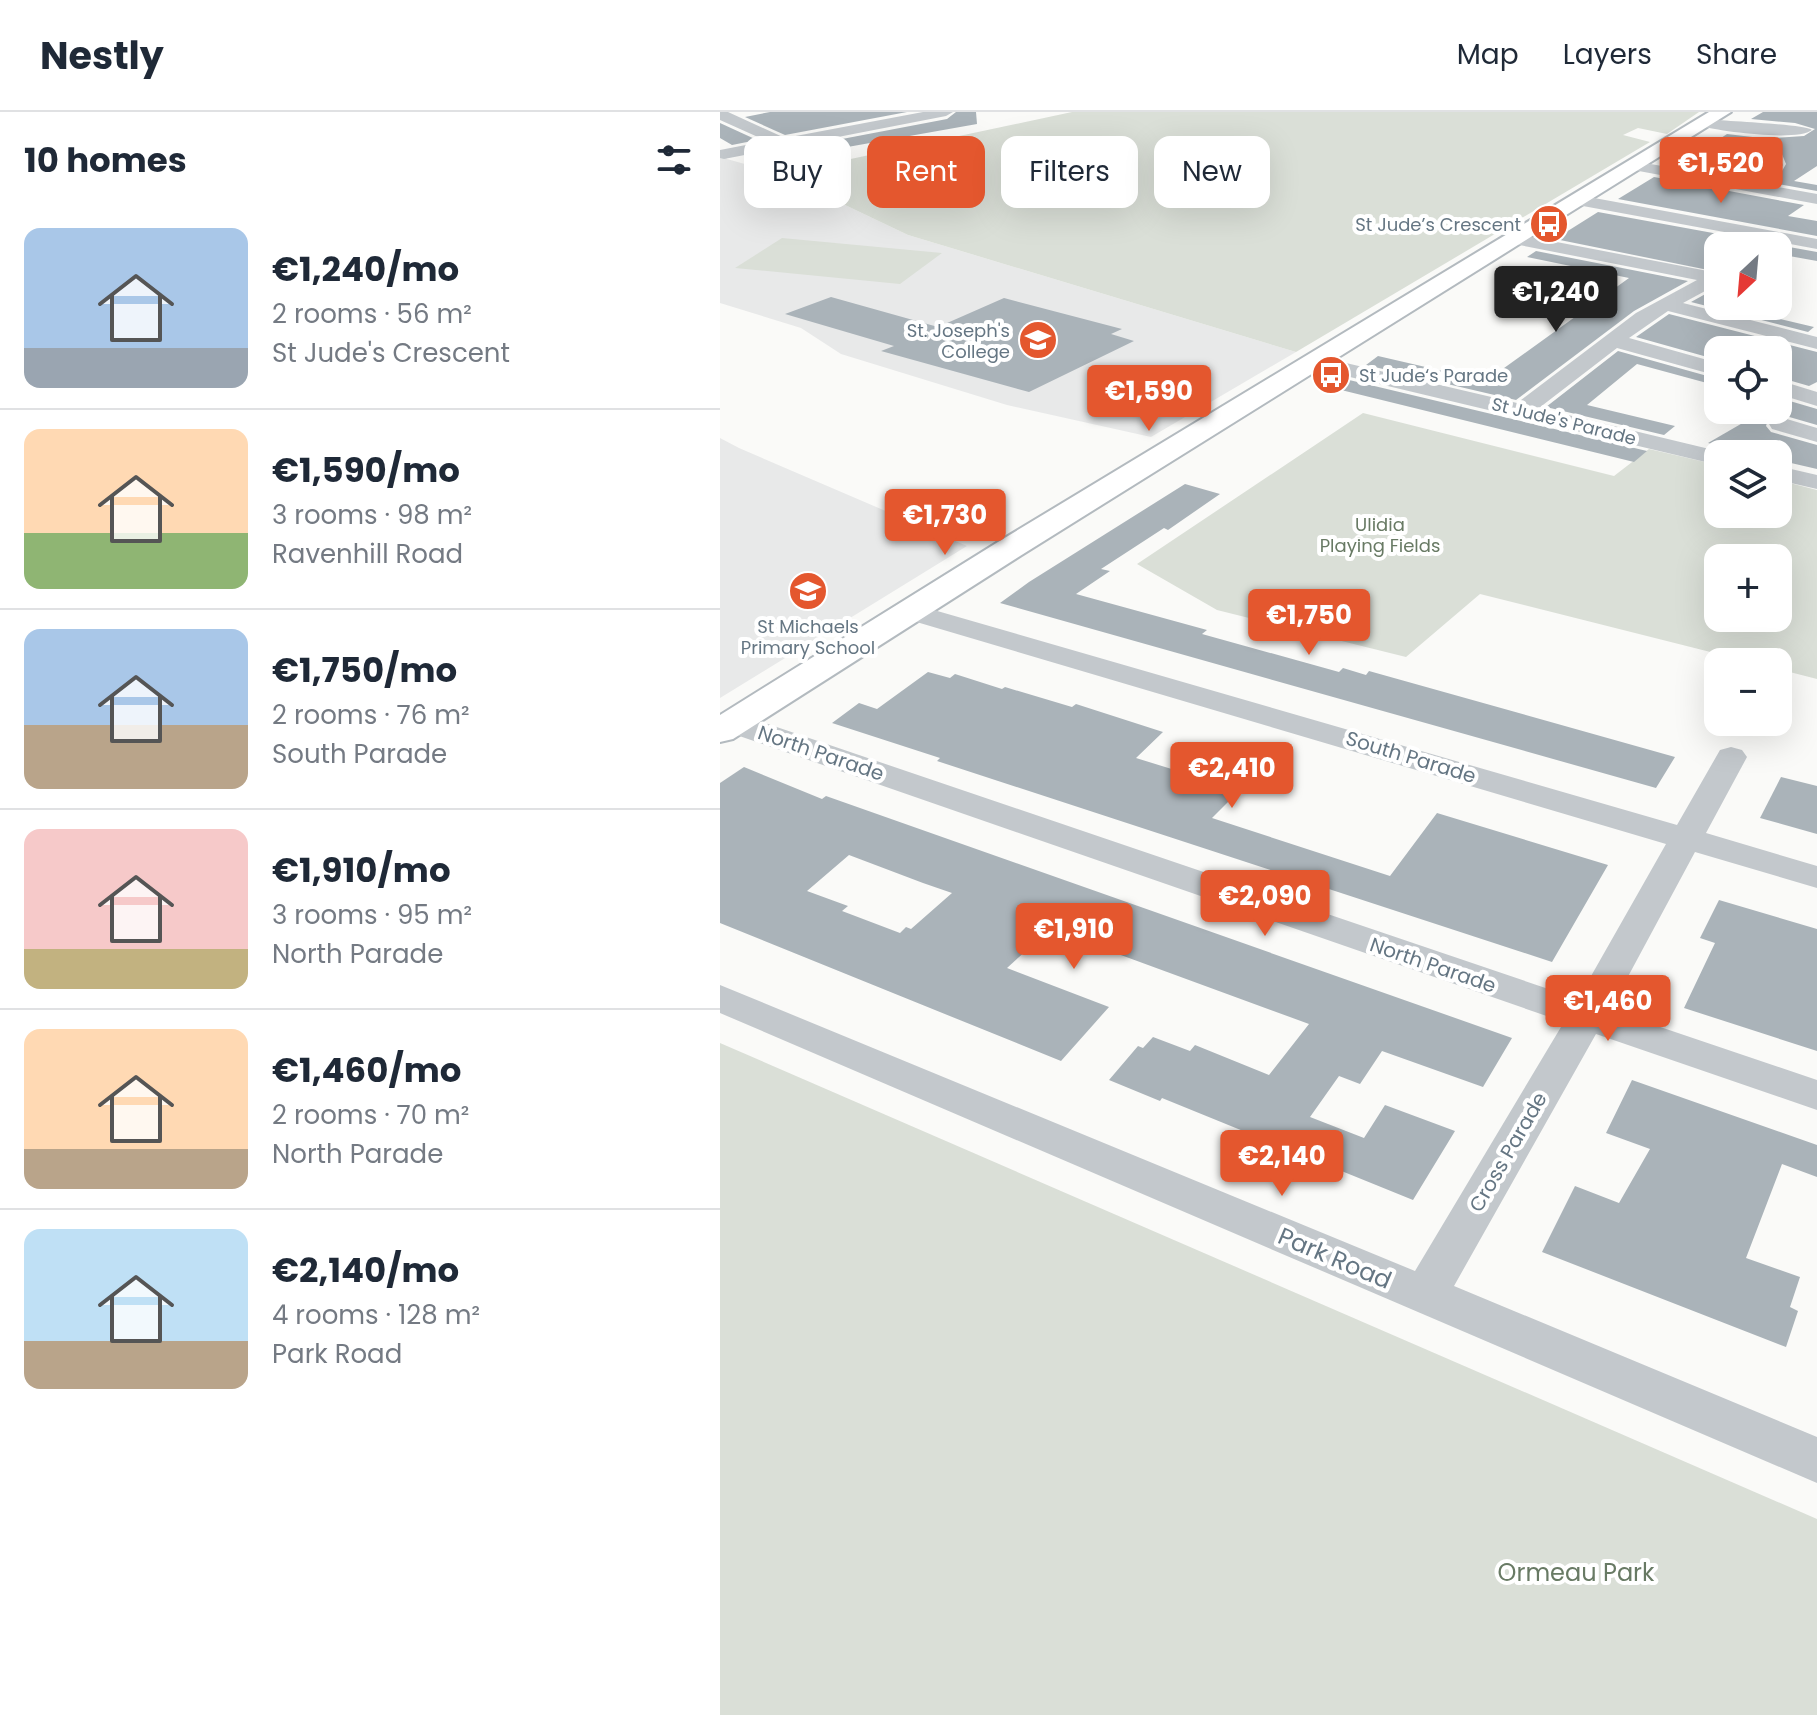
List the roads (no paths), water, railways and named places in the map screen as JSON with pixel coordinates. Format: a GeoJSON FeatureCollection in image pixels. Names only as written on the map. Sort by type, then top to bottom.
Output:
{"type":"FeatureCollection","features":[{"type":"Feature","properties":{"kind":"main road"},"geometry":{"type":"LineString","coordinates":[[727,727],[1009,549],[1713,118]]}},
{"type":"Feature","properties":{"kind":"street"},"geometry":{"type":"LineString","coordinates":[[896,112],[915,119]]}},
{"type":"Feature","properties":{"kind":"street"},"geometry":{"type":"LineString","coordinates":[[822,136],[946,112]]}},
{"type":"Feature","properties":{"kind":"street"},"geometry":{"type":"LineString","coordinates":[[720,114],[769,136]]}},
{"type":"Feature","properties":{"kind":"street"},"geometry":{"type":"LineString","coordinates":[[1713,118],[1751,129],[1804,130]]}},
{"type":"Feature","properties":{"kind":"street"},"geometry":{"type":"LineString","coordinates":[[1775,165],[1767,146],[1793,149]]}},
{"type":"Feature","properties":{"kind":"street"},"geometry":{"type":"LineString","coordinates":[[724,154],[744,150]]}},
{"type":"Feature","properties":{"kind":"street"},"geometry":{"type":"LineString","coordinates":[[1634,166],[1817,199]]}},
{"type":"Feature","properties":{"kind":"street"},"geometry":{"type":"LineString","coordinates":[[1578,200],[1817,244]]}},
{"type":"Feature","properties":{"kind":"street"},"geometry":{"type":"LineString","coordinates":[[1515,239],[1710,278],[1708,283],[1666,305],[1613,340],[1523,410]]}},
{"type":"Feature","properties":{"kind":"street"},"geometry":{"type":"LineString","coordinates":[[1666,305],[1817,343]]}},
{"type":"Feature","properties":{"kind":"street"},"geometry":{"type":"LineString","coordinates":[[1613,340],[1704,366]]}},
{"type":"Feature","properties":{"kind":"street","name":"St Jude's Parade"},"geometry":{"type":"LineString","coordinates":[[1316,362],[1704,455]]}},
{"type":"Feature","properties":{"kind":"street"},"geometry":{"type":"LineString","coordinates":[[1792,391],[1817,399]]}},
{"type":"Feature","properties":{"kind":"street"},"geometry":{"type":"LineString","coordinates":[[1777,425],[1817,435]]}},
{"type":"Feature","properties":{"kind":"street"},"geometry":{"type":"LineString","coordinates":[[1792,476],[1817,482]]}},
{"type":"Feature","properties":{"kind":"street","name":"South Parade"},"geometry":{"type":"LineString","coordinates":[[913,612],[1817,877]]}},
{"type":"Feature","properties":{"kind":"street","name":"North Parade"},"geometry":{"type":"LineString","coordinates":[[727,727],[1817,1095]]}},
{"type":"Feature","properties":{"kind":"street","name":"Cross Parade"},"geometry":{"type":"LineString","coordinates":[[1425,1295],[1587,1017],[1731,757]]}},
{"type":"Feature","properties":{"kind":"street","name":"Park Road"},"geometry":{"type":"LineString","coordinates":[[720,998],[1817,1460]]}},
{"type":"Feature","properties":{"kind":"place","name":"St Jude’s Crescent"},"geometry":{"type":"Point","coordinates":[1549,224]}},
{"type":"Feature","properties":{"kind":"place","name":"St. Joseph's College"},"geometry":{"type":"Point","coordinates":[1038,340]}},
{"type":"Feature","properties":{"kind":"place","name":"St Jude‘s Parade"},"geometry":{"type":"Point","coordinates":[1331,375]}},
{"type":"Feature","properties":{"kind":"place","name":"St Michaels Primary School"},"geometry":{"type":"Point","coordinates":[808,591]}},
{"type":"Feature","properties":{"kind":"park label","name":"Ulidia Playing Fields"},"geometry":{"type":"Point","coordinates":[1380,534]}},
{"type":"Feature","properties":{"kind":"park label","name":"Ormeau Park"},"geometry":{"type":"Point","coordinates":[1576,1572]}}]}
